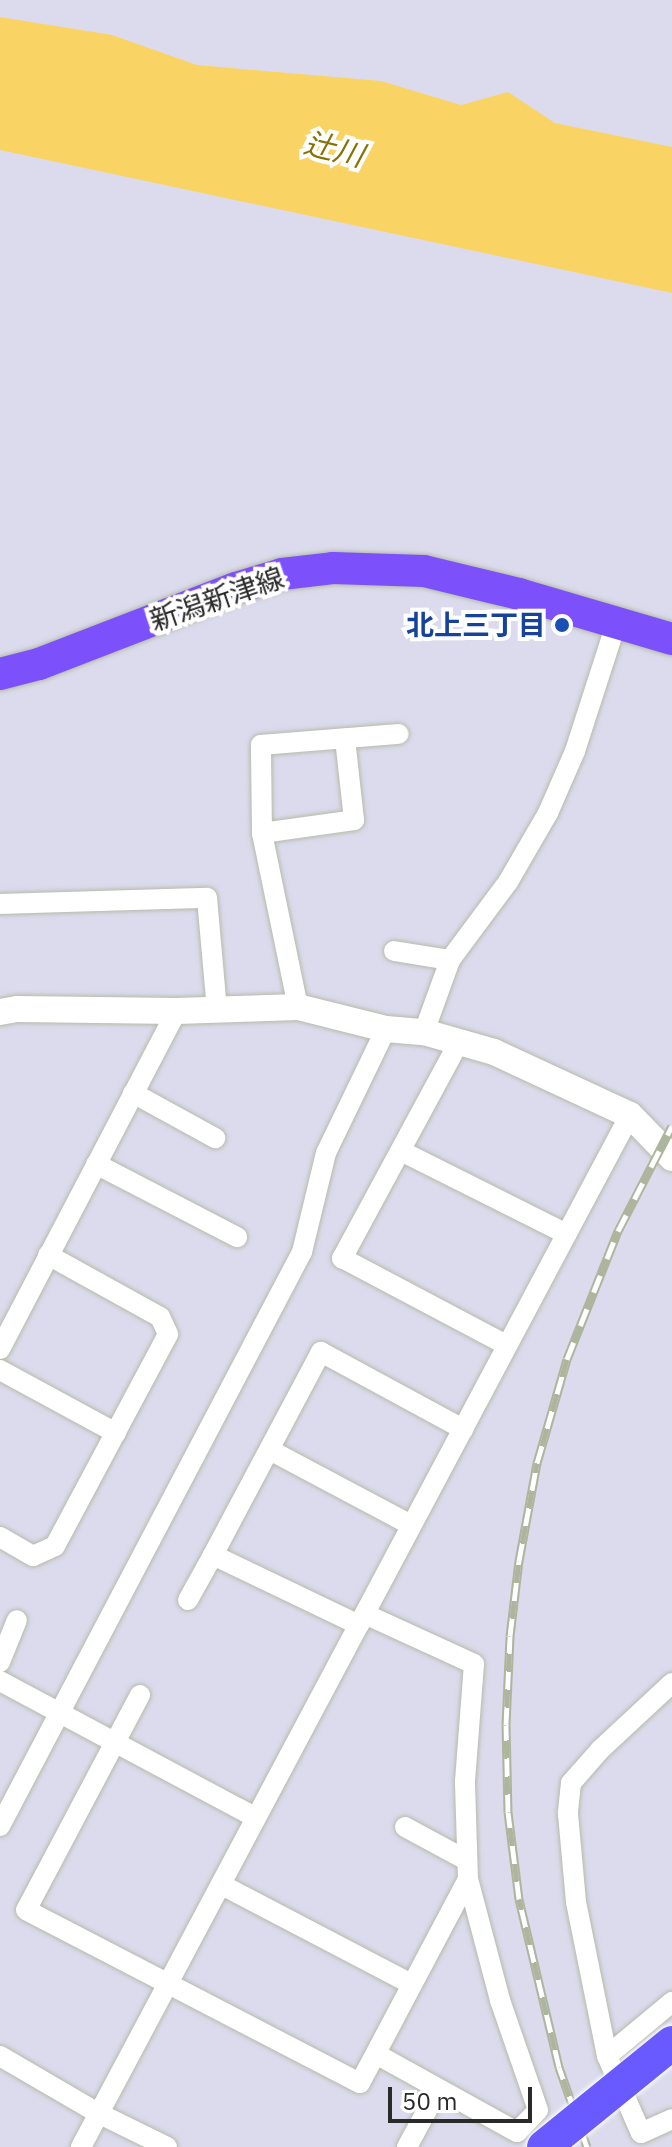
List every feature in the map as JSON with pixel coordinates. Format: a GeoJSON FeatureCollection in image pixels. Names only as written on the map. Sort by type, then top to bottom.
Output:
{"type":"FeatureCollection","features":[{"type":"Feature","properties":{"kind":"highway"},"geometry":{"type":"LineString","coordinates":[[544,2147],[672,2043]]}},
{"type":"Feature","properties":{"kind":"highway"},"geometry":{"type":"LineString","coordinates":[[581,2147],[672,2073]]}},
{"type":"Feature","properties":{"kind":"main road","name":"新潟新津線"},"geometry":{"type":"LineString","coordinates":[[0,674],[39,664],[236,588],[282,574],[333,568],[424,571],[519,594],[672,639]]}},
{"type":"Feature","properties":{"kind":"street"},"geometry":{"type":"LineString","coordinates":[[424,1032],[450,960],[508,882],[548,813],[575,751],[616,624]]}},
{"type":"Feature","properties":{"kind":"street"},"geometry":{"type":"LineString","coordinates":[[298,1007],[262,833],[261,745],[399,734]]}},
{"type":"Feature","properties":{"kind":"street"},"geometry":{"type":"LineString","coordinates":[[262,833],[354,820],[345,738]]}},
{"type":"Feature","properties":{"kind":"street"},"geometry":{"type":"LineString","coordinates":[[0,904],[207,898],[217,1010]]}},
{"type":"Feature","properties":{"kind":"street"},"geometry":{"type":"LineString","coordinates":[[394,951],[450,960]]}},
{"type":"Feature","properties":{"kind":"street"},"geometry":{"type":"LineString","coordinates":[[0,1012],[17,1009],[177,1011],[298,1007],[386,1029],[424,1032],[494,1052],[630,1115],[672,1158]]}},
{"type":"Feature","properties":{"kind":"street"},"geometry":{"type":"LineString","coordinates":[[0,1349],[177,1011]]}},
{"type":"Feature","properties":{"kind":"street"},"geometry":{"type":"LineString","coordinates":[[0,1826],[302,1252],[326,1153],[386,1029]]}},
{"type":"Feature","properties":{"kind":"street"},"geometry":{"type":"LineString","coordinates":[[459,1042],[403,1152],[342,1258],[506,1345]]}},
{"type":"Feature","properties":{"kind":"street"},"geometry":{"type":"LineString","coordinates":[[133,1093],[215,1138]]}},
{"type":"Feature","properties":{"kind":"street"},"geometry":{"type":"LineString","coordinates":[[81,2147],[630,1115]]}},
{"type":"Feature","properties":{"kind":"street"},"geometry":{"type":"LineString","coordinates":[[403,1152],[567,1234]]}},
{"type":"Feature","properties":{"kind":"street"},"geometry":{"type":"LineString","coordinates":[[96,1164],[237,1237]]}},
{"type":"Feature","properties":{"kind":"street"},"geometry":{"type":"LineString","coordinates":[[0,1537],[33,1556],[55,1546],[168,1334],[160,1317],[48,1255]]}},
{"type":"Feature","properties":{"kind":"street"},"geometry":{"type":"LineString","coordinates":[[188,1600],[321,1352],[463,1429]]}},
{"type":"Feature","properties":{"kind":"street"},"geometry":{"type":"LineString","coordinates":[[0,1370],[116,1433]]}},
{"type":"Feature","properties":{"kind":"street"},"geometry":{"type":"LineString","coordinates":[[270,1450],[411,1525]]}},
{"type":"Feature","properties":{"kind":"street"},"geometry":{"type":"LineString","coordinates":[[213,1555],[474,1664],[465,1781],[467,1870],[500,2000],[538,2110],[517,2132],[376,2054]]}},
{"type":"Feature","properties":{"kind":"street"},"geometry":{"type":"LineString","coordinates":[[0,1662],[17,1620]]}},
{"type":"Feature","properties":{"kind":"street"},"geometry":{"type":"LineString","coordinates":[[0,1681],[255,1817]]}},
{"type":"Feature","properties":{"kind":"street"},"geometry":{"type":"LineString","coordinates":[[672,1683],[600,1750],[571,1783],[568,1814],[576,1902],[607,2056],[640,2140],[672,2119]]}},
{"type":"Feature","properties":{"kind":"street"},"geometry":{"type":"LineString","coordinates":[[140,1695],[26,1910],[360,2083],[467,1870]]}},
{"type":"Feature","properties":{"kind":"street"},"geometry":{"type":"LineString","coordinates":[[405,1827],[467,1870]]}},
{"type":"Feature","properties":{"kind":"street"},"geometry":{"type":"LineString","coordinates":[[222,1885],[411,1984]]}},
{"type":"Feature","properties":{"kind":"street"},"geometry":{"type":"LineString","coordinates":[[607,2056],[672,2002]]}},
{"type":"Feature","properties":{"kind":"street"},"geometry":{"type":"LineString","coordinates":[[0,2056],[98,2113],[167,2147]]}},
{"type":"Feature","properties":{"kind":"street"},"geometry":{"type":"LineString","coordinates":[[407,2147],[438,2090]]}},
{"type":"Feature","properties":{"kind":"water","name":"辻川"},"geometry":{"type":"Polygon","coordinates":[[[0,17],[112,35],[197,65],[381,81],[461,105],[508,92],[555,123],[672,147],[672,293],[0,150],[0,17]]]}},
{"type":"Feature","properties":{"kind":"railway"},"geometry":{"type":"LineString","coordinates":[[587,2147],[559,2067],[519,1899],[508,1812],[506,1725],[510,1636],[519,1561],[537,1463],[567,1359],[618,1231],[672,1126]]}},
{"type":"Feature","properties":{"kind":"place","name":"北上三丁目"},"geometry":{"type":"Point","coordinates":[562,625]}}]}
